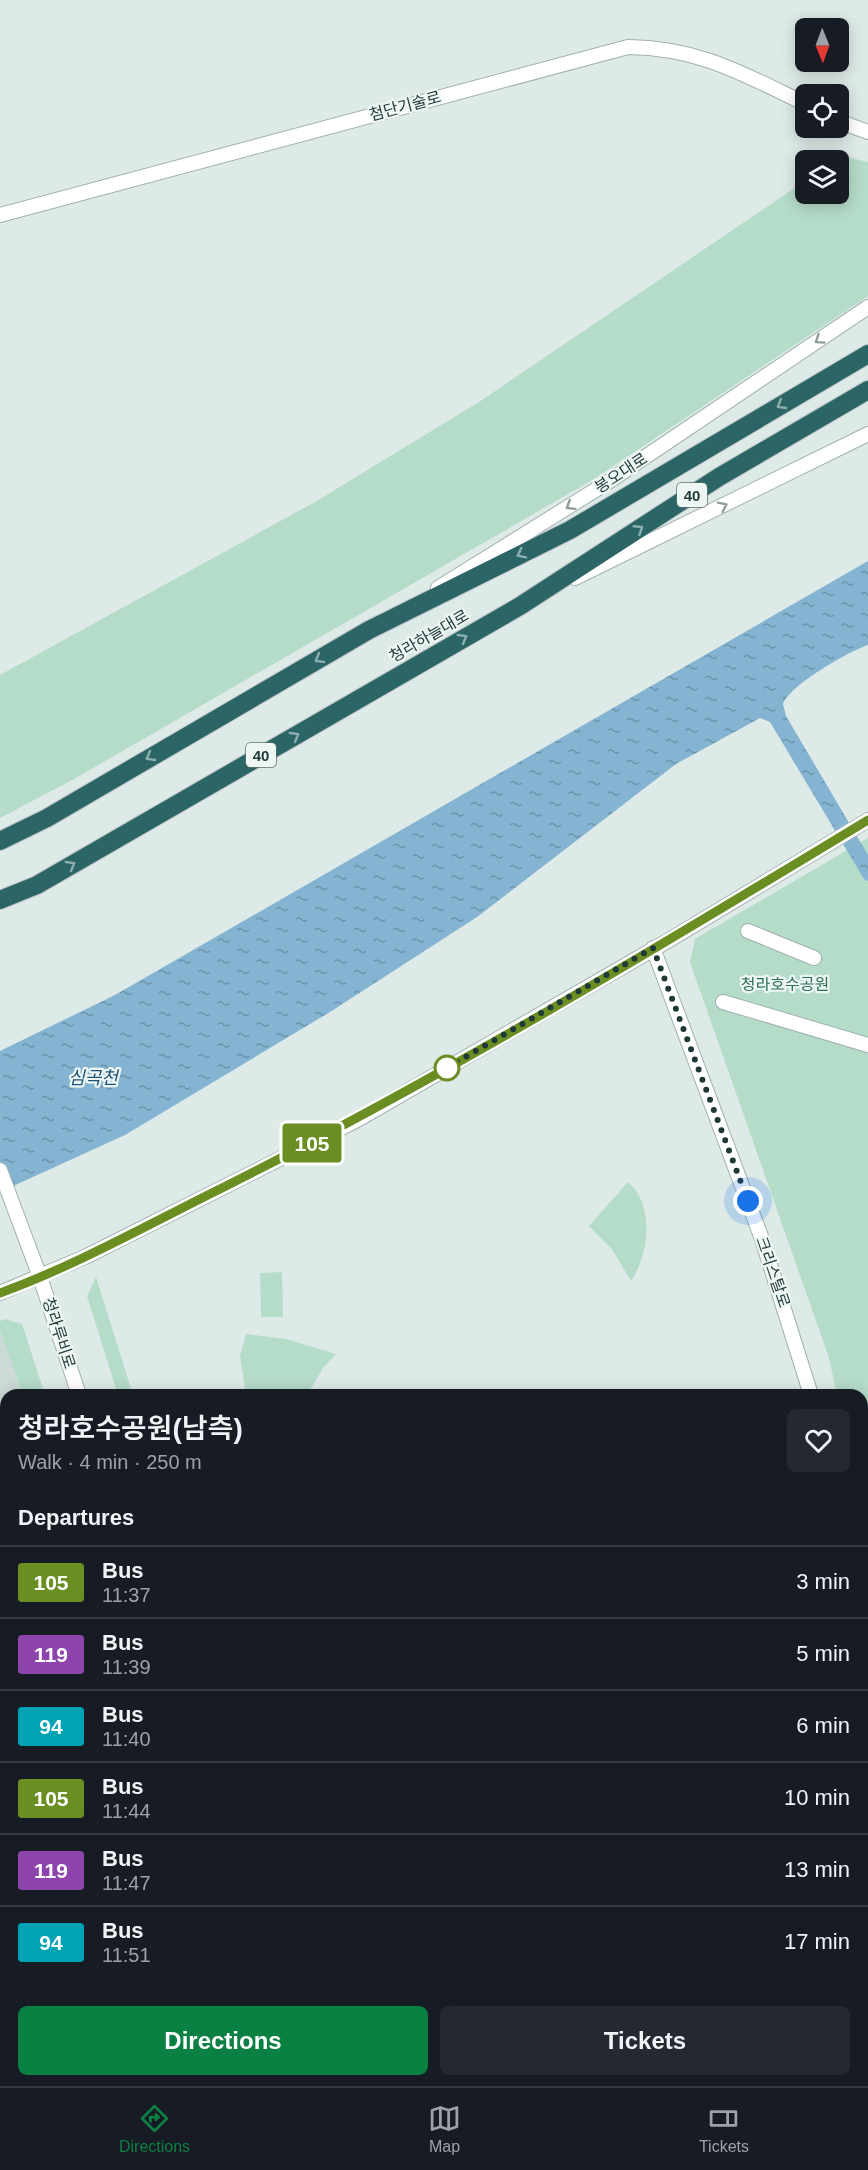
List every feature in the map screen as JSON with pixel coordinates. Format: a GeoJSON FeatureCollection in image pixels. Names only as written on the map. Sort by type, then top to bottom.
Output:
{"type":"FeatureCollection","features":[{"type":"Feature","properties":{"kind":"highway","name":"청라하늘대로"},"geometry":{"type":"LineString","coordinates":[[0,841],[47,818],[369,630],[570,530],[868,354]]}},
{"type":"Feature","properties":{"kind":"highway","name":"청라하늘대로"},"geometry":{"type":"LineString","coordinates":[[0,900],[37,885],[519,606],[720,477],[868,390]]}},
{"type":"Feature","properties":{"kind":"highway"},"geometry":{"type":"LineString","coordinates":[[0,912],[37,885]]}},
{"type":"Feature","properties":{"kind":"street","name":"첨단기술로"},"geometry":{"type":"LineString","coordinates":[[0,215],[628,47],[661,48],[708,58],[795,99]]}},
{"type":"Feature","properties":{"kind":"street"},"geometry":{"type":"LineString","coordinates":[[849,124],[868,132]]}},
{"type":"Feature","properties":{"kind":"street","name":"봉오대로"},"geometry":{"type":"LineString","coordinates":[[369,630],[605,484],[868,307]]}},
{"type":"Feature","properties":{"kind":"street","name":"40"},"geometry":{"type":"LineString","coordinates":[[519,606],[868,434]]}},
{"type":"Feature","properties":{"kind":"street"},"geometry":{"type":"LineString","coordinates":[[0,1293],[40,1277],[358,1119],[867,821]]}},
{"type":"Feature","properties":{"kind":"street"},"geometry":{"type":"LineString","coordinates":[[748,931],[814,958]]}},
{"type":"Feature","properties":{"kind":"street","name":"크리스탈로"},"geometry":{"type":"LineString","coordinates":[[653,948],[762,1239],[809,1389]]}},
{"type":"Feature","properties":{"kind":"street"},"geometry":{"type":"LineString","coordinates":[[723,1002],[868,1045]]}},
{"type":"Feature","properties":{"kind":"street","name":"청라루비로"},"geometry":{"type":"LineString","coordinates":[[0,1170],[40,1277],[77,1389]]}},
{"type":"Feature","properties":{"kind":"shaded area"},"geometry":{"type":"Polygon","coordinates":[[[0,1331],[21,1389],[0,1389],[0,1331]]]}},
{"type":"Feature","properties":{"kind":"green space"},"geometry":{"type":"Polygon","coordinates":[[[849,157],[868,162],[868,296],[594,479],[74,779],[0,818],[0,675],[315,502],[479,402],[795,188],[795,204],[849,204],[849,157]]]}},
{"type":"Feature","properties":{"kind":"green space","name":"청라호수공원"},"geometry":{"type":"Polygon","coordinates":[[[868,838],[868,1389],[836,1389],[829,1358],[690,962],[695,939],[868,838]]]}},
{"type":"Feature","properties":{"kind":"green space"},"geometry":{"type":"Polygon","coordinates":[[[628,1182],[637,1192],[646,1217],[642,1258],[631,1281],[612,1249],[589,1226],[628,1182]]]}},
{"type":"Feature","properties":{"kind":"green space"},"geometry":{"type":"Polygon","coordinates":[[[282,1272],[283,1317],[261,1317],[260,1273],[282,1272]]]}},
{"type":"Feature","properties":{"kind":"green space"},"geometry":{"type":"Polygon","coordinates":[[[96,1277],[131,1389],[116,1389],[87,1296],[96,1277]]]}},
{"type":"Feature","properties":{"kind":"green space"},"geometry":{"type":"Polygon","coordinates":[[[5,1319],[22,1324],[43,1389],[21,1389],[0,1331],[0,1321],[5,1319]]]}},
{"type":"Feature","properties":{"kind":"green space"},"geometry":{"type":"Polygon","coordinates":[[[246,1334],[286,1339],[336,1354],[323,1368],[311,1389],[245,1389],[240,1356],[246,1334]]]}},
{"type":"Feature","properties":{"kind":"water","name":"심곡천"},"geometry":{"type":"Polygon","coordinates":[[[868,561],[868,645],[834,661],[808,678],[788,696],[783,704],[786,716],[868,855],[868,881],[864,879],[770,722],[760,718],[676,764],[477,917],[330,1012],[125,1135],[0,1192],[0,1051],[115,995],[868,561]]]}},
{"type":"Feature","properties":{"kind":"bus line","name":"105"},"geometry":{"type":"LineString","coordinates":[[0,1293],[87,1256],[358,1119],[671,939],[868,820]]}},
{"type":"Feature","properties":{"kind":"route"},"geometry":{"type":"LineString","coordinates":[[447,1068],[438,1073],[653,948],[748,1201]]}}]}
